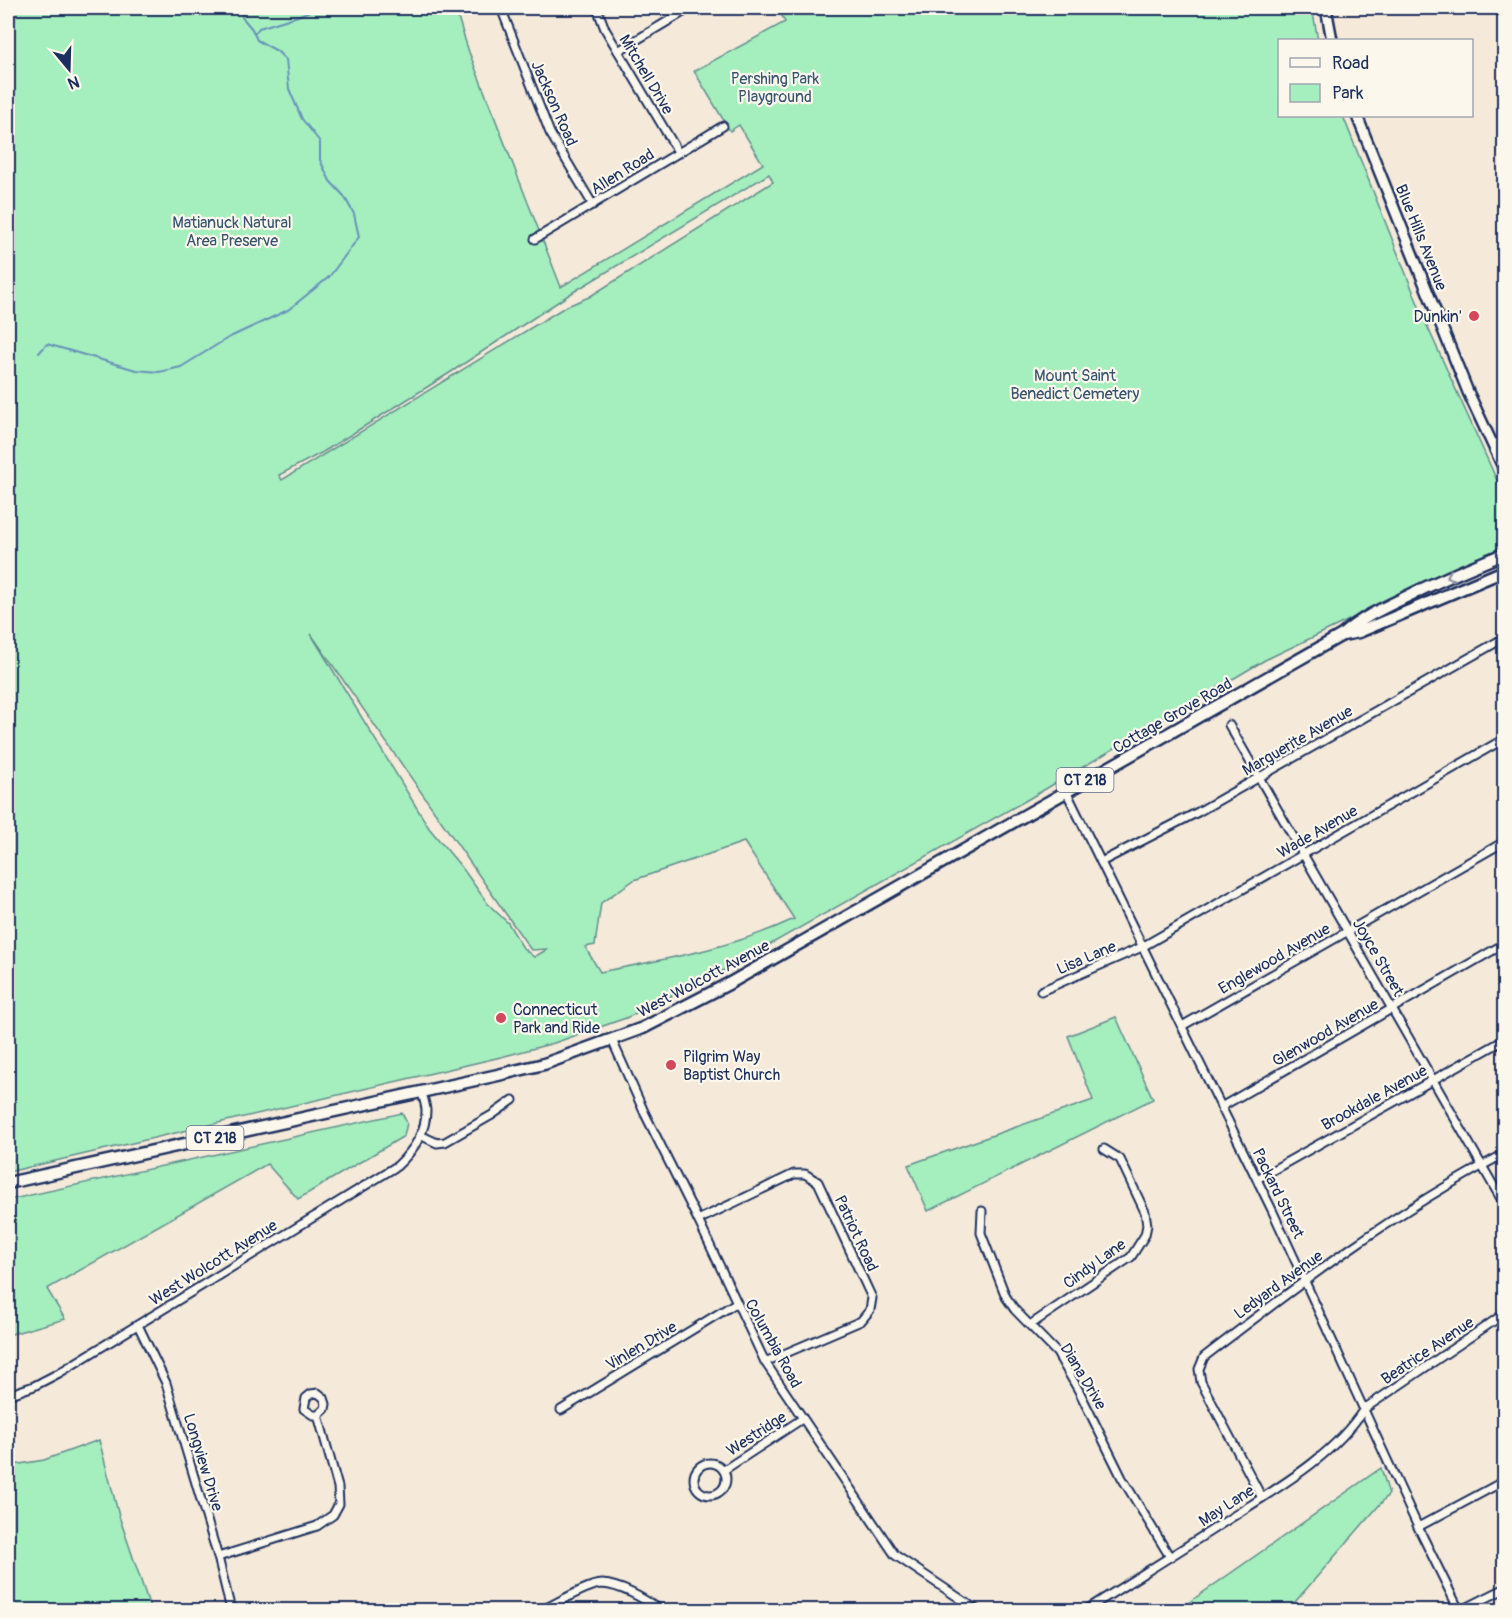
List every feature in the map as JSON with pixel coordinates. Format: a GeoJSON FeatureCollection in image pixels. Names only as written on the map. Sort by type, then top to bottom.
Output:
{"type":"FeatureCollection","features":[{"type":"Feature","properties":{"kind":"main road"},"geometry":{"type":"LineString","coordinates":[[1326,8],[1332,39]]}},
{"type":"Feature","properties":{"kind":"main road","name":"Blue Hills Avenue"},"geometry":{"type":"LineString","coordinates":[[1357,117],[1464,382],[1504,469]]}},
{"type":"Feature","properties":{"kind":"main road","name":"Cottage Grove Road"},"geometry":{"type":"LineString","coordinates":[[829,927],[1342,635],[1355,623],[1376,611],[1434,583],[1504,554]]}},
{"type":"Feature","properties":{"kind":"main road","name":"Cottage Grove Road"},"geometry":{"type":"LineString","coordinates":[[1342,635],[1359,632],[1504,571]]}},
{"type":"Feature","properties":{"kind":"main road","name":"West Wolcott Avenue"},"geometry":{"type":"LineString","coordinates":[[422,1092],[544,1064],[612,1040],[676,1012],[829,927]]}},
{"type":"Feature","properties":{"kind":"main road","name":"CT 218"},"geometry":{"type":"LineString","coordinates":[[8,1183],[422,1092]]}},
{"type":"Feature","properties":{"kind":"street","name":"Jackson Road"},"geometry":{"type":"LineString","coordinates":[[501,8],[550,133],[593,205]]}},
{"type":"Feature","properties":{"kind":"street","name":"Mitchell Drive"},"geometry":{"type":"LineString","coordinates":[[597,8],[605,29],[678,152]]}},
{"type":"Feature","properties":{"kind":"street"},"geometry":{"type":"LineString","coordinates":[[618,51],[690,8]]}},
{"type":"Feature","properties":{"kind":"street","name":"Allen Road"},"geometry":{"type":"LineString","coordinates":[[535,239],[723,126]]}},
{"type":"Feature","properties":{"kind":"street"},"geometry":{"type":"LineString","coordinates":[[1493,444],[1504,440]]}},
{"type":"Feature","properties":{"kind":"street","name":"Marguerite Avenue"},"geometry":{"type":"LineString","coordinates":[[1101,862],[1260,777],[1504,638]]}},
{"type":"Feature","properties":{"kind":"street","name":"Joyce Street"},"geometry":{"type":"LineString","coordinates":[[1229,725],[1504,1204]]}},
{"type":"Feature","properties":{"kind":"street","name":"Wade Avenue"},"geometry":{"type":"LineString","coordinates":[[1142,947],[1504,739]]}},
{"type":"Feature","properties":{"kind":"street","name":"Packard Street"},"geometry":{"type":"LineString","coordinates":[[1066,791],[1257,1179],[1418,1527],[1461,1611]]}},
{"type":"Feature","properties":{"kind":"street","name":"Englewood Avenue"},"geometry":{"type":"LineString","coordinates":[[1182,1026],[1504,842]]}},
{"type":"Feature","properties":{"kind":"street","name":"Glenwood Avenue"},"geometry":{"type":"LineString","coordinates":[[1221,1107],[1504,944]]}},
{"type":"Feature","properties":{"kind":"street","name":"Lisa Lane"},"geometry":{"type":"LineString","coordinates":[[1041,991],[1142,947]]}},
{"type":"Feature","properties":{"kind":"street","name":"Columbia Road"},"geometry":{"type":"LineString","coordinates":[[612,1040],[645,1114],[765,1362],[895,1555],[977,1611]]}},
{"type":"Feature","properties":{"kind":"street","name":"Brookdale Avenue"},"geometry":{"type":"LineString","coordinates":[[1257,1179],[1504,1040]]}},
{"type":"Feature","properties":{"kind":"street","name":"West Wolcott Avenue"},"geometry":{"type":"LineString","coordinates":[[8,1395],[34,1386],[59,1373],[386,1174],[407,1156],[420,1136],[426,1110],[422,1092]]}},
{"type":"Feature","properties":{"kind":"street"},"geometry":{"type":"LineString","coordinates":[[420,1136],[436,1143],[445,1142],[513,1100]]}},
{"type":"Feature","properties":{"kind":"street","name":"Cindy Lane"},"geometry":{"type":"LineString","coordinates":[[1030,1325],[1131,1257],[1145,1235],[1147,1225],[1145,1212],[1125,1170],[1120,1160],[1104,1149]]}},
{"type":"Feature","properties":{"kind":"street","name":"Ledyard Avenue"},"geometry":{"type":"LineString","coordinates":[[1262,1498],[1202,1382],[1198,1369],[1204,1357],[1305,1279],[1394,1219],[1504,1154]]}},
{"type":"Feature","properties":{"kind":"street","name":"Patriot Road"},"geometry":{"type":"LineString","coordinates":[[698,1220],[794,1174],[805,1174],[818,1182],[872,1298],[870,1310],[861,1321],[765,1362]]}},
{"type":"Feature","properties":{"kind":"street","name":"Diana Drive"},"geometry":{"type":"LineString","coordinates":[[982,1211],[981,1233],[1006,1297],[1015,1310],[1057,1353],[1079,1390],[1122,1478],[1170,1557]]}},
{"type":"Feature","properties":{"kind":"street","name":"Vinlen Drive"},"geometry":{"type":"LineString","coordinates":[[561,1410],[736,1303]]}},
{"type":"Feature","properties":{"kind":"street","name":"Beatrice Avenue"},"geometry":{"type":"LineString","coordinates":[[1364,1409],[1504,1314]]}},
{"type":"Feature","properties":{"kind":"street","name":"Longview Drive"},"geometry":{"type":"LineString","coordinates":[[138,1325],[166,1383],[218,1557],[231,1611]]}},
{"type":"Feature","properties":{"kind":"street","name":"May Lane"},"geometry":{"type":"LineString","coordinates":[[1089,1608],[1262,1498],[1326,1453],[1352,1427],[1364,1409]]}},
{"type":"Feature","properties":{"kind":"street"},"geometry":{"type":"LineString","coordinates":[[218,1557],[317,1526],[333,1515],[339,1504],[338,1487],[318,1415]]}},
{"type":"Feature","properties":{"kind":"street","name":"Westridge"},"geometry":{"type":"LineString","coordinates":[[724,1470],[802,1419]]}},
{"type":"Feature","properties":{"kind":"street","name":"Westridge"},"geometry":{"type":"LineString","coordinates":[[714,1463],[724,1470],[726,1482],[719,1492],[707,1494],[697,1487],[695,1475],[702,1465],[714,1463]]}},
{"type":"Feature","properties":{"kind":"street"},"geometry":{"type":"LineString","coordinates":[[1418,1527],[1504,1481]]}},
{"type":"Feature","properties":{"kind":"street"},"geometry":{"type":"LineString","coordinates":[[542,1611],[579,1592],[601,1584],[635,1593],[662,1611]]}},
{"type":"Feature","properties":{"kind":"street"},"geometry":{"type":"LineString","coordinates":[[1461,1611],[1504,1589]]}},
{"type":"Feature","properties":{"kind":"green space"},"geometry":{"type":"Polygon","coordinates":[[[8,8],[455,8],[469,52],[561,287],[763,164],[739,125],[730,131],[694,71],[785,22],[778,8],[1312,8],[1318,39],[1278,39],[1278,117],[1343,117],[1424,319],[1504,496],[1504,546],[1265,660],[1025,801],[719,973],[626,1018],[554,1043],[8,1172],[8,8]],[[769,174],[570,294],[323,452],[279,475],[282,480],[565,307],[589,297],[773,182],[769,174]],[[311,634],[429,828],[488,904],[508,923],[523,948],[534,957],[548,949],[531,950],[311,634]],[[744,842],[634,880],[601,903],[595,945],[585,947],[600,972],[723,945],[794,919],[744,842]]]}},
{"type":"Feature","properties":{"kind":"green space"},"geometry":{"type":"Polygon","coordinates":[[[1116,1017],[1153,1099],[928,1211],[908,1165],[1093,1100],[1068,1036],[1116,1017]]]}},
{"type":"Feature","properties":{"kind":"green space"},"geometry":{"type":"Polygon","coordinates":[[[402,1113],[407,1123],[404,1136],[298,1199],[267,1164],[47,1289],[65,1319],[8,1335],[8,1200],[402,1113]]]}},
{"type":"Feature","properties":{"kind":"green space"},"geometry":{"type":"Polygon","coordinates":[[[99,1440],[119,1516],[151,1610],[8,1610],[8,1466],[44,1460],[99,1440]]]}},
{"type":"Feature","properties":{"kind":"green space"},"geometry":{"type":"Polygon","coordinates":[[[1381,1468],[1389,1494],[1288,1610],[1178,1610],[1381,1468]]]}},
{"type":"Feature","properties":{"kind":"waterway"},"geometry":{"type":"LineString","coordinates":[[39,353],[47,344],[136,370],[159,372],[181,367],[228,338],[288,310],[329,277],[359,237],[354,214],[344,196],[330,181],[320,160],[320,142],[302,119],[289,89],[286,60],[277,51],[257,40],[252,29],[242,17],[241,8]]}},
{"type":"Feature","properties":{"kind":"waterway"},"geometry":{"type":"LineString","coordinates":[[255,33],[259,28],[316,8]]}},
{"type":"Feature","properties":{"kind":"place","name":"Dunkin'"},"geometry":{"type":"Point","coordinates":[1474,316]}},
{"type":"Feature","properties":{"kind":"place","name":"Connecticut Park and Ride"},"geometry":{"type":"Point","coordinates":[501,1018]}},
{"type":"Feature","properties":{"kind":"place","name":"Pilgrim Way Baptist Church"},"geometry":{"type":"Point","coordinates":[671,1065]}},
{"type":"Feature","properties":{"kind":"park label","name":"Pershing Park Playground"},"geometry":{"type":"Point","coordinates":[775,87]}},
{"type":"Feature","properties":{"kind":"park label","name":"Matianuck Natural Area Preserve"},"geometry":{"type":"Point","coordinates":[232,231]}},
{"type":"Feature","properties":{"kind":"park label","name":"Mount Saint Benedict Cemetery"},"geometry":{"type":"Point","coordinates":[1075,384]}}]}
